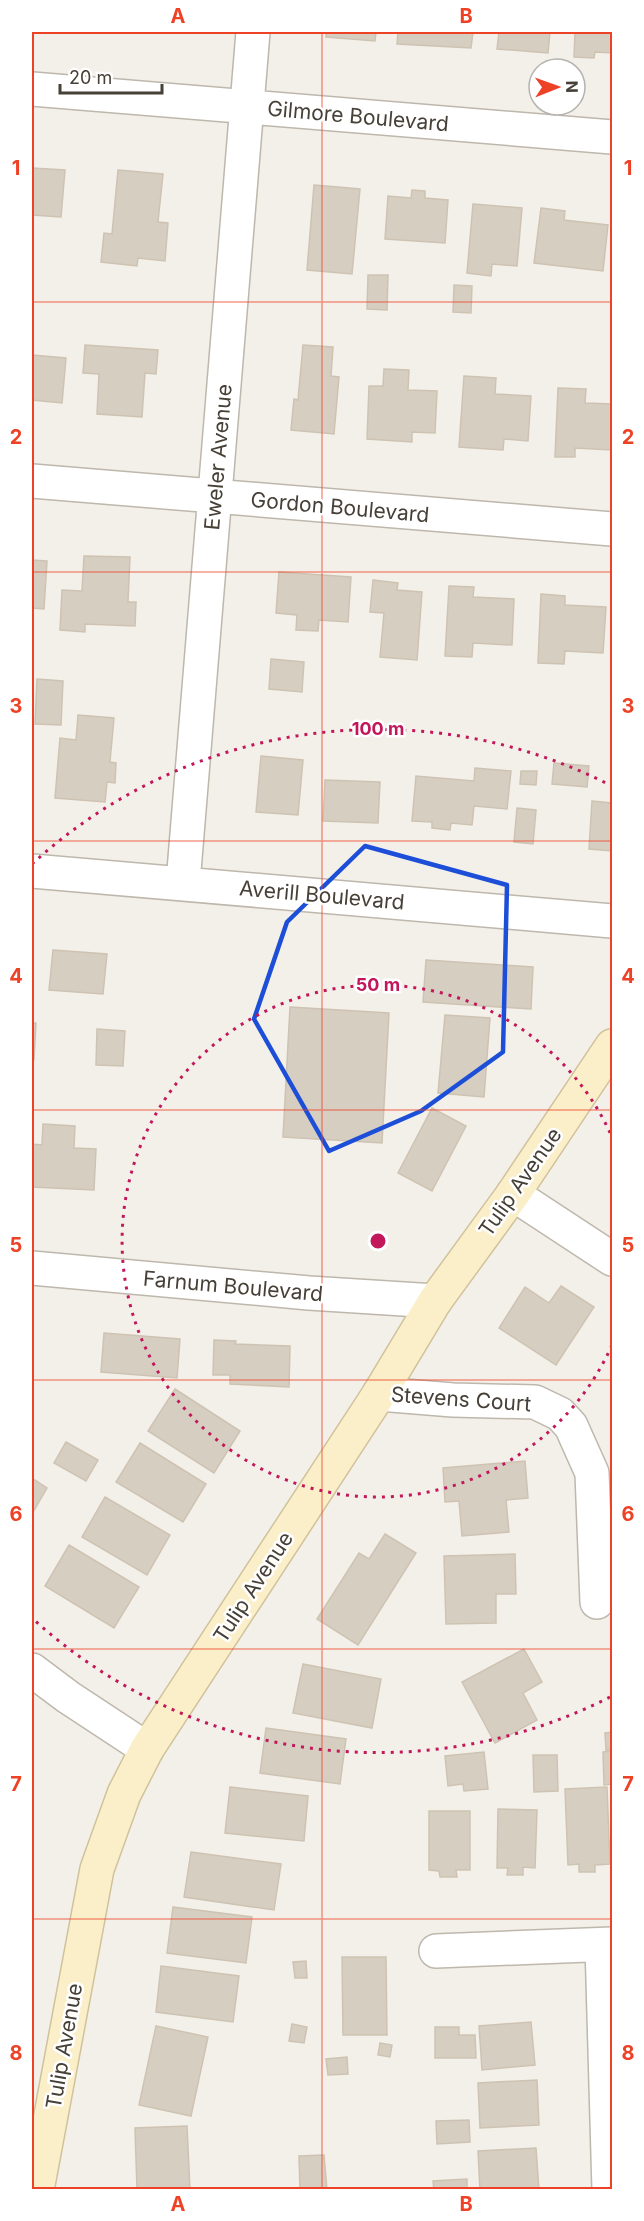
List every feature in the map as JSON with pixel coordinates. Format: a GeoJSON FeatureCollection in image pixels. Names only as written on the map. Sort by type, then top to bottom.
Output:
{"type":"FeatureCollection","features":[{"type":"Feature","properties":{"kind":"main road","name":"Tulip Avenue"},"geometry":{"type":"LineString","coordinates":[[38,2190],[97,1869],[124,1794],[147,1749],[379,1394],[435,1301],[513,1194],[612,1046]]}},
{"type":"Feature","properties":{"kind":"street","name":"Eweler Avenue"},"geometry":{"type":"LineString","coordinates":[[183,883],[253,32]]}},
{"type":"Feature","properties":{"kind":"street","name":"Gilmore Boulevard"},"geometry":{"type":"LineString","coordinates":[[32,89],[612,137]]}},
{"type":"Feature","properties":{"kind":"street","name":"Gordon Boulevard"},"geometry":{"type":"LineString","coordinates":[[32,481],[612,529]]}},
{"type":"Feature","properties":{"kind":"street","name":"Averill Boulevard"},"geometry":{"type":"LineString","coordinates":[[32,871],[612,921]]}},
{"type":"Feature","properties":{"kind":"street"},"geometry":{"type":"LineString","coordinates":[[513,1194],[612,1258]]}},
{"type":"Feature","properties":{"kind":"street","name":"Farnum Boulevard"},"geometry":{"type":"LineString","coordinates":[[32,1268],[309,1293],[435,1301]]}},
{"type":"Feature","properties":{"kind":"street","name":"Stevens Court"},"geometry":{"type":"LineString","coordinates":[[379,1394],[453,1400],[535,1402],[560,1414],[571,1426],[592,1473],[597,1602]]}},
{"type":"Feature","properties":{"kind":"street"},"geometry":{"type":"LineString","coordinates":[[32,1670],[68,1697],[147,1749]]}},
{"type":"Feature","properties":{"kind":"street"},"geometry":{"type":"LineString","coordinates":[[436,1951],[607,1945],[609,2190]]}},
{"type":"Feature","properties":{"kind":"highlighted area"},"geometry":{"type":"Polygon","coordinates":[[[365,846],[507,885],[503,1052],[421,1111],[329,1151],[254,1019],[287,922],[365,846]]]}},
{"type":"Feature","properties":{"kind":"building"},"geometry":{"type":"Polygon","coordinates":[[[326,32],[376,32],[375,41],[326,37],[326,32]]]}},
{"type":"Feature","properties":{"kind":"building"},"geometry":{"type":"Polygon","coordinates":[[[398,32],[473,32],[471,48],[397,44],[398,32]]]}},
{"type":"Feature","properties":{"kind":"building"},"geometry":{"type":"Polygon","coordinates":[[[499,32],[550,32],[548,53],[497,49],[499,32]]]}},
{"type":"Feature","properties":{"kind":"building"},"geometry":{"type":"Polygon","coordinates":[[[575,32],[612,32],[612,53],[595,52],[594,58],[574,57],[575,32]]]}},
{"type":"Feature","properties":{"kind":"building"},"geometry":{"type":"Polygon","coordinates":[[[32,168],[65,170],[61,217],[32,215],[32,168]]]}},
{"type":"Feature","properties":{"kind":"building"},"geometry":{"type":"Polygon","coordinates":[[[118,170],[163,174],[158,222],[168,223],[165,261],[138,258],[137,266],[101,262],[104,233],[112,234],[118,170]]]}},
{"type":"Feature","properties":{"kind":"building"},"geometry":{"type":"Polygon","coordinates":[[[314,185],[360,189],[352,274],[307,270],[314,185]]]}},
{"type":"Feature","properties":{"kind":"building"},"geometry":{"type":"Polygon","coordinates":[[[412,190],[425,191],[425,198],[448,200],[445,243],[385,239],[388,196],[411,198],[412,190]]]}},
{"type":"Feature","properties":{"kind":"building"},"geometry":{"type":"Polygon","coordinates":[[[473,204],[522,208],[517,266],[492,264],[491,276],[467,273],[473,204]]]}},
{"type":"Feature","properties":{"kind":"building"},"geometry":{"type":"Polygon","coordinates":[[[541,208],[565,211],[564,220],[608,225],[603,271],[534,263],[541,208]]]}},
{"type":"Feature","properties":{"kind":"building"},"geometry":{"type":"Polygon","coordinates":[[[368,275],[388,275],[387,310],[367,309],[368,275]]]}},
{"type":"Feature","properties":{"kind":"building"},"geometry":{"type":"Polygon","coordinates":[[[454,285],[472,286],[471,313],[453,312],[454,285]]]}},
{"type":"Feature","properties":{"kind":"building"},"geometry":{"type":"Polygon","coordinates":[[[85,345],[158,350],[156,374],[145,373],[142,417],[97,414],[99,374],[83,373],[85,345]]]}},
{"type":"Feature","properties":{"kind":"building"},"geometry":{"type":"Polygon","coordinates":[[[303,345],[333,347],[331,376],[339,377],[334,434],[291,430],[294,399],[298,400],[303,345]]]}},
{"type":"Feature","properties":{"kind":"building"},"geometry":{"type":"Polygon","coordinates":[[[32,355],[66,358],[62,403],[32,400],[32,355]]]}},
{"type":"Feature","properties":{"kind":"building"},"geometry":{"type":"Polygon","coordinates":[[[384,369],[409,370],[408,390],[437,391],[435,433],[412,432],[412,442],[367,439],[369,386],[383,386],[384,369]]]}},
{"type":"Feature","properties":{"kind":"building"},"geometry":{"type":"Polygon","coordinates":[[[464,376],[496,378],[495,394],[531,396],[528,441],[504,439],[503,450],[459,447],[464,376]]]}},
{"type":"Feature","properties":{"kind":"building"},"geometry":{"type":"Polygon","coordinates":[[[558,388],[586,389],[585,403],[612,404],[612,450],[575,448],[575,457],[555,457],[558,388]]]}},
{"type":"Feature","properties":{"kind":"building"},"geometry":{"type":"Polygon","coordinates":[[[84,556],[130,557],[128,602],[136,602],[135,626],[85,624],[85,632],[60,630],[62,590],[82,591],[84,556]]]}},
{"type":"Feature","properties":{"kind":"building"},"geometry":{"type":"Polygon","coordinates":[[[32,560],[47,561],[44,609],[32,608],[32,560]]]}},
{"type":"Feature","properties":{"kind":"building"},"geometry":{"type":"Polygon","coordinates":[[[279,572],[351,577],[348,622],[319,620],[318,631],[296,630],[297,615],[276,613],[279,572]]]}},
{"type":"Feature","properties":{"kind":"building"},"geometry":{"type":"Polygon","coordinates":[[[373,580],[398,583],[397,590],[422,592],[417,660],[380,657],[384,613],[370,612],[373,580]]]}},
{"type":"Feature","properties":{"kind":"building"},"geometry":{"type":"Polygon","coordinates":[[[449,586],[474,587],[473,597],[514,599],[512,645],[473,643],[472,657],[445,656],[449,586]]]}},
{"type":"Feature","properties":{"kind":"building"},"geometry":{"type":"Polygon","coordinates":[[[541,594],[565,596],[565,605],[606,607],[603,653],[565,651],[564,664],[538,663],[541,594]]]}},
{"type":"Feature","properties":{"kind":"building"},"geometry":{"type":"Polygon","coordinates":[[[271,659],[304,662],[302,692],[269,689],[271,659]]]}},
{"type":"Feature","properties":{"kind":"building"},"geometry":{"type":"Polygon","coordinates":[[[37,679],[63,681],[61,725],[35,724],[37,679]]]}},
{"type":"Feature","properties":{"kind":"building"},"geometry":{"type":"Polygon","coordinates":[[[78,715],[114,718],[110,762],[116,763],[115,783],[107,782],[105,802],[55,798],[60,738],[76,740],[78,715]]]}},
{"type":"Feature","properties":{"kind":"building"},"geometry":{"type":"Polygon","coordinates":[[[261,756],[303,760],[298,815],[256,812],[261,756]]]}},
{"type":"Feature","properties":{"kind":"building"},"geometry":{"type":"Polygon","coordinates":[[[554,763],[589,766],[587,787],[552,784],[554,763]]]}},
{"type":"Feature","properties":{"kind":"building"},"geometry":{"type":"Polygon","coordinates":[[[475,768],[511,771],[507,809],[474,806],[472,825],[451,823],[450,830],[432,828],[432,822],[412,821],[416,776],[474,781],[475,768]]]}},
{"type":"Feature","properties":{"kind":"building"},"geometry":{"type":"Polygon","coordinates":[[[521,771],[537,771],[536,785],[520,784],[521,771]]]}},
{"type":"Feature","properties":{"kind":"building"},"geometry":{"type":"Polygon","coordinates":[[[325,780],[380,782],[378,823],[323,821],[325,780]]]}},
{"type":"Feature","properties":{"kind":"building"},"geometry":{"type":"Polygon","coordinates":[[[592,801],[612,803],[612,851],[589,849],[592,801]]]}},
{"type":"Feature","properties":{"kind":"building"},"geometry":{"type":"Polygon","coordinates":[[[517,808],[536,810],[533,844],[514,842],[517,808]]]}},
{"type":"Feature","properties":{"kind":"building"},"geometry":{"type":"Polygon","coordinates":[[[53,950],[107,954],[103,994],[49,990],[53,950]]]}},
{"type":"Feature","properties":{"kind":"building"},"geometry":{"type":"Polygon","coordinates":[[[426,960],[533,967],[531,1009],[423,1002],[426,960]]]}},
{"type":"Feature","properties":{"kind":"building"},"geometry":{"type":"Polygon","coordinates":[[[290,1007],[389,1013],[382,1143],[283,1137],[290,1007]]]}},
{"type":"Feature","properties":{"kind":"building"},"geometry":{"type":"Polygon","coordinates":[[[445,1015],[490,1018],[484,1097],[438,1093],[445,1015]]]}},
{"type":"Feature","properties":{"kind":"building"},"geometry":{"type":"Polygon","coordinates":[[[32,1023],[36,1023],[34,1060],[32,1060],[32,1023]]]}},
{"type":"Feature","properties":{"kind":"building"},"geometry":{"type":"Polygon","coordinates":[[[97,1029],[125,1031],[123,1066],[96,1065],[97,1029]]]}},
{"type":"Feature","properties":{"kind":"building"},"geometry":{"type":"Polygon","coordinates":[[[432,1108],[466,1126],[432,1191],[398,1173],[432,1108]]]}},
{"type":"Feature","properties":{"kind":"building"},"geometry":{"type":"Polygon","coordinates":[[[43,1124],[75,1126],[74,1148],[96,1149],[94,1190],[32,1187],[32,1144],[42,1145],[43,1124]]]}},
{"type":"Feature","properties":{"kind":"building"},"geometry":{"type":"Polygon","coordinates":[[[561,1286],[594,1307],[556,1365],[499,1328],[525,1287],[549,1303],[561,1286]]]}},
{"type":"Feature","properties":{"kind":"building"},"geometry":{"type":"Polygon","coordinates":[[[104,1333],[180,1339],[177,1378],[101,1372],[104,1333]]]}},
{"type":"Feature","properties":{"kind":"building"},"geometry":{"type":"Polygon","coordinates":[[[214,1340],[236,1341],[235,1344],[290,1346],[289,1387],[230,1384],[230,1375],[213,1375],[214,1340]]]}},
{"type":"Feature","properties":{"kind":"building"},"geometry":{"type":"Polygon","coordinates":[[[175,1389],[240,1431],[214,1473],[148,1431],[175,1389]]]}},
{"type":"Feature","properties":{"kind":"building"},"geometry":{"type":"Polygon","coordinates":[[[66,1442],[98,1460],[86,1481],[54,1463],[66,1442]]]}},
{"type":"Feature","properties":{"kind":"building"},"geometry":{"type":"Polygon","coordinates":[[[140,1443],[206,1484],[183,1522],[116,1482],[140,1443]]]}},
{"type":"Feature","properties":{"kind":"building"},"geometry":{"type":"Polygon","coordinates":[[[525,1461],[528,1498],[506,1500],[509,1532],[462,1536],[459,1501],[445,1502],[443,1468],[525,1461]]]}},
{"type":"Feature","properties":{"kind":"building"},"geometry":{"type":"Polygon","coordinates":[[[32,1478],[47,1488],[32,1514],[32,1478]]]}},
{"type":"Feature","properties":{"kind":"building"},"geometry":{"type":"Polygon","coordinates":[[[105,1497],[170,1535],[147,1575],[82,1537],[105,1497]]]}},
{"type":"Feature","properties":{"kind":"building"},"geometry":{"type":"Polygon","coordinates":[[[385,1534],[416,1553],[358,1645],[317,1619],[359,1553],[369,1559],[385,1534]]]}},
{"type":"Feature","properties":{"kind":"building"},"geometry":{"type":"Polygon","coordinates":[[[69,1545],[139,1587],[114,1628],[45,1586],[69,1545]]]}},
{"type":"Feature","properties":{"kind":"building"},"geometry":{"type":"Polygon","coordinates":[[[515,1554],[516,1594],[496,1594],[496,1623],[446,1624],[444,1556],[515,1554]]]}},
{"type":"Feature","properties":{"kind":"building"},"geometry":{"type":"Polygon","coordinates":[[[524,1649],[542,1682],[523,1693],[537,1720],[495,1743],[462,1682],[524,1649]]]}},
{"type":"Feature","properties":{"kind":"building"},"geometry":{"type":"Polygon","coordinates":[[[303,1664],[381,1679],[372,1728],[293,1713],[303,1664]]]}},
{"type":"Feature","properties":{"kind":"building"},"geometry":{"type":"Polygon","coordinates":[[[266,1728],[346,1739],[340,1784],[260,1773],[266,1728]]]}},
{"type":"Feature","properties":{"kind":"building"},"geometry":{"type":"Polygon","coordinates":[[[612,1732],[612,1749],[606,1750],[605,1733],[612,1732]]]}},
{"type":"Feature","properties":{"kind":"building"},"geometry":{"type":"Polygon","coordinates":[[[612,1751],[612,1784],[604,1785],[603,1752],[612,1751]]]}},
{"type":"Feature","properties":{"kind":"building"},"geometry":{"type":"Polygon","coordinates":[[[484,1752],[488,1789],[464,1791],[463,1784],[448,1786],[445,1756],[484,1752]]]}},
{"type":"Feature","properties":{"kind":"building"},"geometry":{"type":"Polygon","coordinates":[[[533,1755],[557,1755],[558,1791],[534,1792],[533,1755]]]}},
{"type":"Feature","properties":{"kind":"building"},"geometry":{"type":"Polygon","coordinates":[[[230,1787],[308,1796],[304,1841],[225,1833],[230,1787]]]}},
{"type":"Feature","properties":{"kind":"building"},"geometry":{"type":"Polygon","coordinates":[[[607,1787],[610,1864],[595,1865],[595,1872],[579,1872],[579,1864],[568,1865],[565,1789],[607,1787]]]}},
{"type":"Feature","properties":{"kind":"building"},"geometry":{"type":"Polygon","coordinates":[[[498,1809],[537,1810],[535,1868],[523,1867],[523,1875],[507,1875],[508,1868],[497,1868],[498,1809]]]}},
{"type":"Feature","properties":{"kind":"building"},"geometry":{"type":"Polygon","coordinates":[[[429,1811],[470,1811],[470,1870],[456,1870],[457,1877],[440,1877],[439,1871],[429,1870],[429,1811]]]}},
{"type":"Feature","properties":{"kind":"building"},"geometry":{"type":"Polygon","coordinates":[[[191,1852],[281,1864],[274,1910],[184,1897],[191,1852]]]}},
{"type":"Feature","properties":{"kind":"building"},"geometry":{"type":"Polygon","coordinates":[[[173,1907],[252,1917],[246,1963],[167,1953],[173,1907]]]}},
{"type":"Feature","properties":{"kind":"building"},"geometry":{"type":"Polygon","coordinates":[[[342,1957],[386,1957],[387,2035],[343,2035],[342,1957]]]}},
{"type":"Feature","properties":{"kind":"building"},"geometry":{"type":"Polygon","coordinates":[[[306,1961],[307,1978],[295,1978],[293,1962],[306,1961]]]}},
{"type":"Feature","properties":{"kind":"building"},"geometry":{"type":"Polygon","coordinates":[[[161,1966],[239,1976],[233,2022],[156,2012],[161,1966]]]}},
{"type":"Feature","properties":{"kind":"building"},"geometry":{"type":"Polygon","coordinates":[[[531,2022],[535,2065],[482,2070],[479,2026],[531,2022]]]}},
{"type":"Feature","properties":{"kind":"building"},"geometry":{"type":"Polygon","coordinates":[[[292,2024],[307,2027],[304,2043],[289,2041],[292,2024]]]}},
{"type":"Feature","properties":{"kind":"building"},"geometry":{"type":"Polygon","coordinates":[[[156,2026],[208,2037],[191,2116],[139,2105],[156,2026]]]}},
{"type":"Feature","properties":{"kind":"building"},"geometry":{"type":"Polygon","coordinates":[[[435,2027],[459,2027],[459,2035],[475,2035],[476,2058],[435,2058],[435,2027]]]}},
{"type":"Feature","properties":{"kind":"building"},"geometry":{"type":"Polygon","coordinates":[[[380,2043],[392,2045],[390,2057],[378,2055],[380,2043]]]}},
{"type":"Feature","properties":{"kind":"building"},"geometry":{"type":"Polygon","coordinates":[[[347,2057],[348,2074],[328,2075],[326,2059],[347,2057]]]}},
{"type":"Feature","properties":{"kind":"building"},"geometry":{"type":"Polygon","coordinates":[[[537,2080],[539,2125],[480,2128],[478,2083],[537,2080]]]}},
{"type":"Feature","properties":{"kind":"building"},"geometry":{"type":"Polygon","coordinates":[[[469,2120],[470,2142],[437,2144],[436,2121],[469,2120]]]}},
{"type":"Feature","properties":{"kind":"building"},"geometry":{"type":"Polygon","coordinates":[[[187,2126],[190,2190],[137,2190],[135,2128],[187,2126]]]}},
{"type":"Feature","properties":{"kind":"building"},"geometry":{"type":"Polygon","coordinates":[[[536,2148],[539,2190],[480,2190],[478,2151],[536,2148]]]}},
{"type":"Feature","properties":{"kind":"building"},"geometry":{"type":"Polygon","coordinates":[[[324,2155],[327,2190],[300,2190],[299,2156],[324,2155]]]}},
{"type":"Feature","properties":{"kind":"building"},"geometry":{"type":"Polygon","coordinates":[[[467,2179],[467,2190],[434,2190],[433,2181],[467,2179]]]}}]}
